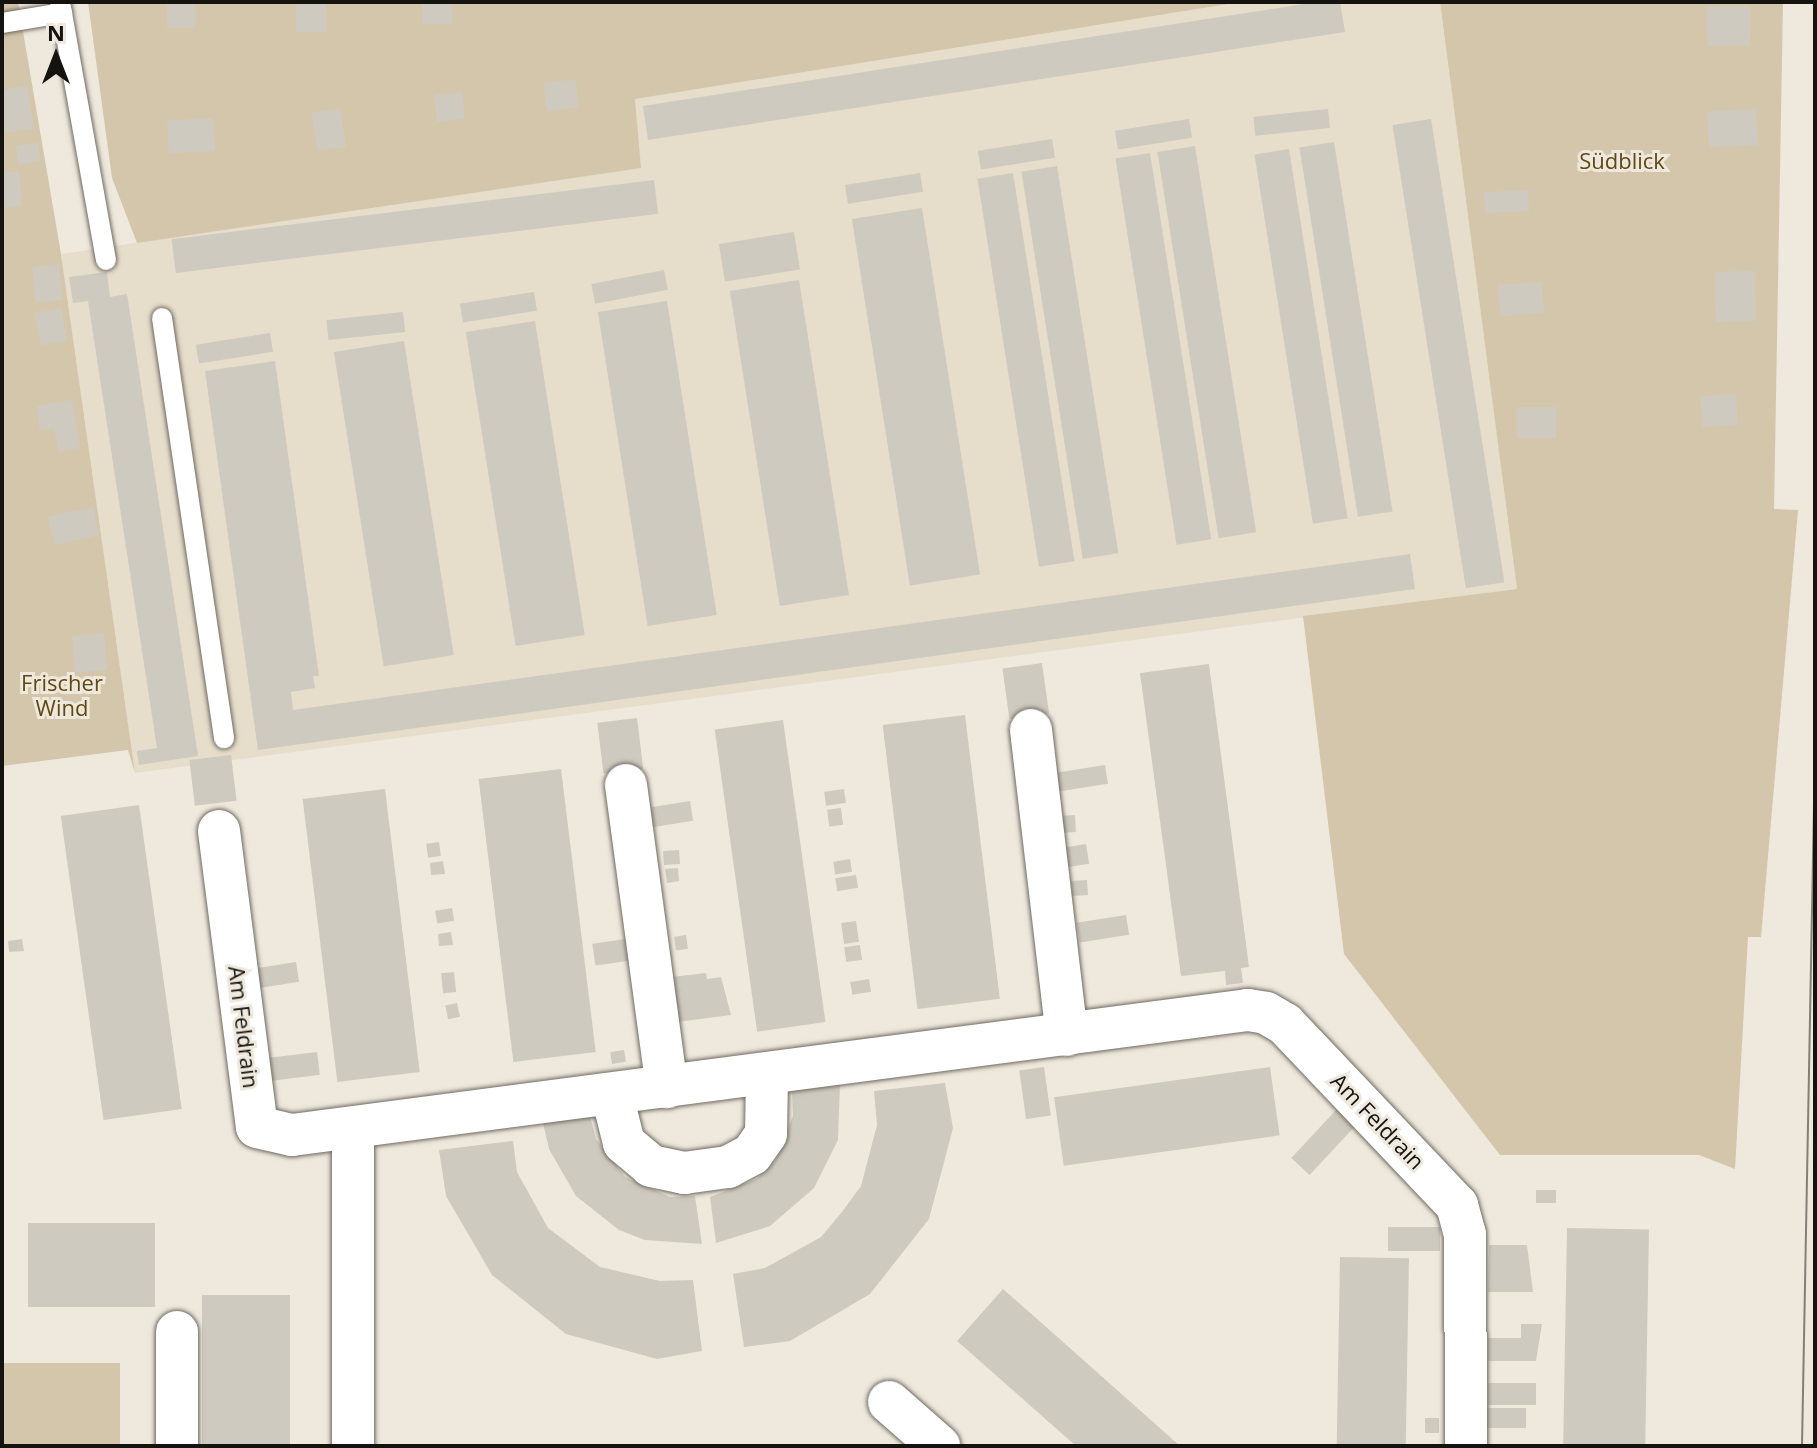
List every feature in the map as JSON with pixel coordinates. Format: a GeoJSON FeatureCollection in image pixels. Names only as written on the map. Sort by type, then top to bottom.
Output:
{"type":"FeatureCollection","features":[{"type":"Feature","properties":{"kind":"street"},"geometry":{"type":"LineString","coordinates":[[1031,730],[1067,1035]]}},
{"type":"Feature","properties":{"kind":"street"},"geometry":{"type":"LineString","coordinates":[[626,785],[667,1087]]}},
{"type":"Feature","properties":{"kind":"street","name":"Am Feldrain"},"geometry":{"type":"LineString","coordinates":[[219,831],[257,1127],[292,1135],[1248,1010],[1285,1024],[1457,1205],[1465,1234],[1466,1446]]}},
{"type":"Feature","properties":{"kind":"street"},"geometry":{"type":"LineString","coordinates":[[612,1095],[624,1143],[651,1166],[684,1173],[728,1167],[752,1154],[766,1134],[767,1074]]}},
{"type":"Feature","properties":{"kind":"street"},"geometry":{"type":"LineString","coordinates":[[353,1129],[353,1446]]}},
{"type":"Feature","properties":{"kind":"street"},"geometry":{"type":"LineString","coordinates":[[177,1332],[177,1446]]}},
{"type":"Feature","properties":{"kind":"street"},"geometry":{"type":"LineString","coordinates":[[889,1402],[939,1446]]}},
{"type":"Feature","properties":{"kind":"lane"},"geometry":{"type":"LineString","coordinates":[[2,23],[61,8],[106,260]]}},
{"type":"Feature","properties":{"kind":"lane"},"geometry":{"type":"LineString","coordinates":[[162,318],[224,738]]}},
{"type":"Feature","properties":{"kind":"shaded area"},"geometry":{"type":"Polygon","coordinates":[[[1241,2],[1440,2],[1517,589],[135,773],[61,254],[640,168],[635,99],[1241,2]]]}},
{"type":"Feature","properties":{"kind":"green space","name":"Frischer Wind"},"geometry":{"type":"Polygon","coordinates":[[[2,2],[18,2],[61,254],[135,773],[128,750],[2,766],[2,2]]]}},
{"type":"Feature","properties":{"kind":"green space"},"geometry":{"type":"Polygon","coordinates":[[[88,2],[1241,2],[635,99],[641,168],[137,243],[112,178],[88,2]]]}},
{"type":"Feature","properties":{"kind":"green space","name":"Südblick"},"geometry":{"type":"Polygon","coordinates":[[[1440,2],[1783,2],[1774,509],[1798,510],[1761,937],[1748,937],[1735,1169],[1699,1155],[1500,1155],[1344,954],[1303,616],[1517,589],[1440,2]]]}},
{"type":"Feature","properties":{"kind":"green space"},"geometry":{"type":"Polygon","coordinates":[[[2,1363],[120,1363],[120,1446],[2,1446],[2,1363]]]}},
{"type":"Feature","properties":{"kind":"building"},"geometry":{"type":"Polygon","coordinates":[[[167,2],[195,2],[195,28],[167,28],[167,2]]]}},
{"type":"Feature","properties":{"kind":"building"},"geometry":{"type":"Polygon","coordinates":[[[296,2],[326,2],[326,32],[296,32],[296,2]]]}},
{"type":"Feature","properties":{"kind":"building"},"geometry":{"type":"Polygon","coordinates":[[[422,2],[452,2],[452,24],[422,24],[422,2]]]}},
{"type":"Feature","properties":{"kind":"building"},"geometry":{"type":"Polygon","coordinates":[[[1317,2],[1340,2],[1345,32],[648,140],[643,106],[1317,2]]]}},
{"type":"Feature","properties":{"kind":"building"},"geometry":{"type":"Polygon","coordinates":[[[1750,6],[1751,45],[1708,46],[1707,7],[1750,6]]]}},
{"type":"Feature","properties":{"kind":"building"},"geometry":{"type":"Polygon","coordinates":[[[575,79],[579,107],[547,111],[543,83],[575,79]]]}},
{"type":"Feature","properties":{"kind":"building"},"geometry":{"type":"Polygon","coordinates":[[[27,86],[34,129],[2,133],[2,90],[27,86]]]}},
{"type":"Feature","properties":{"kind":"building"},"geometry":{"type":"Polygon","coordinates":[[[462,92],[465,119],[437,122],[434,95],[462,92]]]}},
{"type":"Feature","properties":{"kind":"building"},"geometry":{"type":"Polygon","coordinates":[[[340,108],[346,147],[317,151],[311,113],[340,108]]]}},
{"type":"Feature","properties":{"kind":"building"},"geometry":{"type":"Polygon","coordinates":[[[1328,109],[1330,128],[1255,136],[1253,117],[1328,109]]]}},
{"type":"Feature","properties":{"kind":"building"},"geometry":{"type":"Polygon","coordinates":[[[1756,109],[1758,145],[1709,148],[1707,112],[1756,109]]]}},
{"type":"Feature","properties":{"kind":"building"},"geometry":{"type":"Polygon","coordinates":[[[213,118],[215,151],[169,153],[167,120],[213,118]]]}},
{"type":"Feature","properties":{"kind":"building"},"geometry":{"type":"Polygon","coordinates":[[[1189,119],[1192,138],[1118,149],[1115,131],[1189,119]]]}},
{"type":"Feature","properties":{"kind":"building"},"geometry":{"type":"Polygon","coordinates":[[[1431,119],[1504,582],[1466,588],[1392,125],[1431,119]]]}},
{"type":"Feature","properties":{"kind":"building"},"geometry":{"type":"Polygon","coordinates":[[[1052,139],[1055,158],[981,169],[978,151],[1052,139]]]}},
{"type":"Feature","properties":{"kind":"building"},"geometry":{"type":"Polygon","coordinates":[[[37,142],[41,161],[19,165],[15,147],[37,142]]]}},
{"type":"Feature","properties":{"kind":"building"},"geometry":{"type":"Polygon","coordinates":[[[1334,142],[1393,511],[1358,517],[1299,147],[1334,142]]]}},
{"type":"Feature","properties":{"kind":"building"},"geometry":{"type":"Polygon","coordinates":[[[1195,146],[1256,532],[1219,538],[1157,152],[1195,146]]]}},
{"type":"Feature","properties":{"kind":"building"},"geometry":{"type":"Polygon","coordinates":[[[1289,149],[1348,518],[1313,524],[1254,154],[1289,149]]]}},
{"type":"Feature","properties":{"kind":"building"},"geometry":{"type":"Polygon","coordinates":[[[1150,153],[1211,539],[1177,545],[1115,158],[1150,153]]]}},
{"type":"Feature","properties":{"kind":"building"},"geometry":{"type":"Polygon","coordinates":[[[1057,166],[1118,553],[1083,559],[1021,172],[1057,166]]]}},
{"type":"Feature","properties":{"kind":"building"},"geometry":{"type":"Polygon","coordinates":[[[19,171],[22,206],[2,208],[2,173],[19,171]]]}},
{"type":"Feature","properties":{"kind":"building"},"geometry":{"type":"Polygon","coordinates":[[[920,173],[923,192],[848,204],[845,185],[920,173]]]}},
{"type":"Feature","properties":{"kind":"building"},"geometry":{"type":"Polygon","coordinates":[[[1013,173],[1074,561],[1039,567],[977,179],[1013,173]]]}},
{"type":"Feature","properties":{"kind":"building"},"geometry":{"type":"Polygon","coordinates":[[[654,180],[658,214],[176,273],[172,239],[654,180]]]}},
{"type":"Feature","properties":{"kind":"building"},"geometry":{"type":"Polygon","coordinates":[[[1528,190],[1529,211],[1485,213],[1484,192],[1528,190]]]}},
{"type":"Feature","properties":{"kind":"building"},"geometry":{"type":"Polygon","coordinates":[[[922,208],[980,574],[910,586],[852,219],[922,208]]]}},
{"type":"Feature","properties":{"kind":"building"},"geometry":{"type":"Polygon","coordinates":[[[794,232],[800,270],[725,281],[719,244],[794,232]]]}},
{"type":"Feature","properties":{"kind":"building"},"geometry":{"type":"Polygon","coordinates":[[[59,264],[63,300],[36,303],[32,267],[59,264]]]}},
{"type":"Feature","properties":{"kind":"building"},"geometry":{"type":"Polygon","coordinates":[[[664,270],[668,290],[595,304],[591,284],[664,270]]]}},
{"type":"Feature","properties":{"kind":"building"},"geometry":{"type":"Polygon","coordinates":[[[1755,271],[1756,321],[1716,322],[1715,272],[1755,271]]]}},
{"type":"Feature","properties":{"kind":"building"},"geometry":{"type":"Polygon","coordinates":[[[107,272],[110,297],[127,294],[198,756],[139,765],[137,751],[157,748],[88,301],[73,303],[69,277],[107,272]]]}},
{"type":"Feature","properties":{"kind":"building"},"geometry":{"type":"Polygon","coordinates":[[[799,280],[849,595],[780,606],[730,291],[799,280]]]}},
{"type":"Feature","properties":{"kind":"building"},"geometry":{"type":"Polygon","coordinates":[[[1542,282],[1544,313],[1500,316],[1498,285],[1542,282]]]}},
{"type":"Feature","properties":{"kind":"building"},"geometry":{"type":"Polygon","coordinates":[[[534,292],[537,311],[463,322],[460,304],[534,292]]]}},
{"type":"Feature","properties":{"kind":"building"},"geometry":{"type":"Polygon","coordinates":[[[667,301],[717,615],[648,626],[598,312],[667,301]]]}},
{"type":"Feature","properties":{"kind":"building"},"geometry":{"type":"Polygon","coordinates":[[[61,308],[67,340],[41,346],[34,313],[61,308]]]}},
{"type":"Feature","properties":{"kind":"building"},"geometry":{"type":"Polygon","coordinates":[[[403,312],[405,332],[329,340],[326,320],[403,312]]]}},
{"type":"Feature","properties":{"kind":"building"},"geometry":{"type":"Polygon","coordinates":[[[535,321],[585,635],[516,646],[466,332],[535,321]]]}},
{"type":"Feature","properties":{"kind":"building"},"geometry":{"type":"Polygon","coordinates":[[[270,333],[273,352],[199,363],[196,345],[270,333]]]}},
{"type":"Feature","properties":{"kind":"building"},"geometry":{"type":"Polygon","coordinates":[[[404,341],[454,655],[384,666],[334,352],[404,341]]]}},
{"type":"Feature","properties":{"kind":"building"},"geometry":{"type":"Polygon","coordinates":[[[275,361],[319,676],[313,676],[315,688],[291,692],[293,710],[1410,554],[1415,589],[258,750],[205,371],[275,361]]]}},
{"type":"Feature","properties":{"kind":"building"},"geometry":{"type":"Polygon","coordinates":[[[1736,394],[1738,425],[1702,427],[1700,397],[1736,394]]]}},
{"type":"Feature","properties":{"kind":"building"},"geometry":{"type":"Polygon","coordinates":[[[72,400],[80,448],[59,452],[54,428],[40,431],[36,406],[72,400]]]}},
{"type":"Feature","properties":{"kind":"building"},"geometry":{"type":"Polygon","coordinates":[[[1517,407],[1556,407],[1556,438],[1517,438],[1517,407]]]}},
{"type":"Feature","properties":{"kind":"building"},"geometry":{"type":"Polygon","coordinates":[[[93,507],[99,535],[54,545],[48,517],[93,507]]]}},
{"type":"Feature","properties":{"kind":"building"},"geometry":{"type":"Polygon","coordinates":[[[104,633],[107,670],[75,673],[72,636],[104,633]]]}},
{"type":"Feature","properties":{"kind":"building"},"geometry":{"type":"Polygon","coordinates":[[[1042,663],[1049,714],[1009,719],[1002,669],[1042,663]]]}},
{"type":"Feature","properties":{"kind":"building"},"geometry":{"type":"Polygon","coordinates":[[[1209,664],[1249,967],[1241,968],[1243,983],[1226,985],[1225,971],[1181,976],[1140,673],[1209,664]]]}},
{"type":"Feature","properties":{"kind":"building"},"geometry":{"type":"Polygon","coordinates":[[[965,715],[1000,999],[917,1009],[883,725],[965,715]]]}},
{"type":"Feature","properties":{"kind":"building"},"geometry":{"type":"Polygon","coordinates":[[[637,718],[643,769],[604,773],[597,723],[637,718]]]}},
{"type":"Feature","properties":{"kind":"building"},"geometry":{"type":"Polygon","coordinates":[[[783,720],[825,1022],[757,1032],[715,730],[783,720]]]}},
{"type":"Feature","properties":{"kind":"building"},"geometry":{"type":"Polygon","coordinates":[[[231,755],[237,801],[195,806],[189,760],[231,755]]]}},
{"type":"Feature","properties":{"kind":"building"},"geometry":{"type":"Polygon","coordinates":[[[1105,765],[1108,784],[1058,792],[1055,773],[1105,765]]]}},
{"type":"Feature","properties":{"kind":"building"},"geometry":{"type":"Polygon","coordinates":[[[561,769],[596,1052],[513,1062],[479,779],[561,769]]]}},
{"type":"Feature","properties":{"kind":"building"},"geometry":{"type":"Polygon","coordinates":[[[385,789],[420,1072],[337,1082],[303,799],[385,789]]]}},
{"type":"Feature","properties":{"kind":"building"},"geometry":{"type":"Polygon","coordinates":[[[844,789],[846,803],[826,806],[824,792],[844,789]]]}},
{"type":"Feature","properties":{"kind":"building"},"geometry":{"type":"Polygon","coordinates":[[[690,801],[693,821],[653,827],[650,807],[690,801]]]}},
{"type":"Feature","properties":{"kind":"building"},"geometry":{"type":"Polygon","coordinates":[[[139,805],[182,1109],[103,1120],[61,816],[139,805]]]}},
{"type":"Feature","properties":{"kind":"building"},"geometry":{"type":"Polygon","coordinates":[[[841,808],[843,825],[829,827],[827,810],[841,808]]]}},
{"type":"Feature","properties":{"kind":"building"},"geometry":{"type":"Polygon","coordinates":[[[1075,815],[1076,832],[1062,833],[1061,816],[1075,815]]]}},
{"type":"Feature","properties":{"kind":"building"},"geometry":{"type":"Polygon","coordinates":[[[439,842],[441,856],[428,858],[426,844],[439,842]]]}},
{"type":"Feature","properties":{"kind":"building"},"geometry":{"type":"Polygon","coordinates":[[[1086,844],[1089,864],[1068,867],[1065,847],[1086,844]]]}},
{"type":"Feature","properties":{"kind":"building"},"geometry":{"type":"Polygon","coordinates":[[[679,850],[680,864],[664,865],[663,851],[679,850]]]}},
{"type":"Feature","properties":{"kind":"building"},"geometry":{"type":"Polygon","coordinates":[[[850,859],[852,872],[835,874],[833,862],[850,859]]]}},
{"type":"Feature","properties":{"kind":"building"},"geometry":{"type":"Polygon","coordinates":[[[443,861],[445,874],[431,875],[430,863],[443,861]]]}},
{"type":"Feature","properties":{"kind":"building"},"geometry":{"type":"Polygon","coordinates":[[[678,868],[679,881],[667,883],[665,869],[678,868]]]}},
{"type":"Feature","properties":{"kind":"building"},"geometry":{"type":"Polygon","coordinates":[[[856,875],[858,888],[837,891],[835,878],[856,875]]]}},
{"type":"Feature","properties":{"kind":"building"},"geometry":{"type":"Polygon","coordinates":[[[1087,880],[1088,895],[1072,896],[1071,881],[1087,880]]]}},
{"type":"Feature","properties":{"kind":"building"},"geometry":{"type":"Polygon","coordinates":[[[452,908],[454,921],[437,923],[435,911],[452,908]]]}},
{"type":"Feature","properties":{"kind":"building"},"geometry":{"type":"Polygon","coordinates":[[[1126,915],[1129,935],[1080,943],[1077,923],[1126,915]]]}},
{"type":"Feature","properties":{"kind":"building"},"geometry":{"type":"Polygon","coordinates":[[[856,921],[859,942],[844,944],[841,923],[856,921]]]}},
{"type":"Feature","properties":{"kind":"building"},"geometry":{"type":"Polygon","coordinates":[[[451,932],[453,945],[439,946],[438,934],[451,932]]]}},
{"type":"Feature","properties":{"kind":"building"},"geometry":{"type":"Polygon","coordinates":[[[686,935],[688,949],[676,951],[674,937],[686,935]]]}},
{"type":"Feature","properties":{"kind":"building"},"geometry":{"type":"Polygon","coordinates":[[[22,939],[24,951],[9,952],[8,941],[22,939]]]}},
{"type":"Feature","properties":{"kind":"building"},"geometry":{"type":"Polygon","coordinates":[[[626,939],[629,961],[595,966],[592,944],[626,939]]]}},
{"type":"Feature","properties":{"kind":"building"},"geometry":{"type":"Polygon","coordinates":[[[860,945],[862,960],[846,962],[844,947],[860,945]]]}},
{"type":"Feature","properties":{"kind":"building"},"geometry":{"type":"Polygon","coordinates":[[[296,962],[299,982],[260,988],[256,968],[296,962]]]}},
{"type":"Feature","properties":{"kind":"building"},"geometry":{"type":"Polygon","coordinates":[[[454,972],[456,992],[443,993],[441,973],[454,972]]]}},
{"type":"Feature","properties":{"kind":"building"},"geometry":{"type":"Polygon","coordinates":[[[706,973],[707,979],[721,977],[731,1015],[677,1022],[671,977],[706,973]]]}},
{"type":"Feature","properties":{"kind":"building"},"geometry":{"type":"Polygon","coordinates":[[[869,979],[871,992],[852,995],[850,982],[869,979]]]}},
{"type":"Feature","properties":{"kind":"building"},"geometry":{"type":"Polygon","coordinates":[[[457,1003],[460,1017],[448,1019],[445,1005],[457,1003]]]}},
{"type":"Feature","properties":{"kind":"building"},"geometry":{"type":"Polygon","coordinates":[[[624,1050],[626,1062],[612,1064],[610,1052],[624,1050]]]}},
{"type":"Feature","properties":{"kind":"building"},"geometry":{"type":"Polygon","coordinates":[[[317,1052],[320,1075],[272,1081],[269,1058],[317,1052]]]}},
{"type":"Feature","properties":{"kind":"building"},"geometry":{"type":"Polygon","coordinates":[[[1044,1067],[1051,1116],[1026,1119],[1019,1070],[1044,1067]]]}},
{"type":"Feature","properties":{"kind":"building"},"geometry":{"type":"Polygon","coordinates":[[[1270,1067],[1280,1135],[1064,1166],[1054,1097],[1270,1067]]]}},
{"type":"Feature","properties":{"kind":"building"},"geometry":{"type":"Polygon","coordinates":[[[840,1083],[838,1140],[814,1188],[770,1226],[716,1243],[710,1197],[757,1179],[775,1161],[793,1116],[792,1089],[840,1083]]]}},
{"type":"Feature","properties":{"kind":"building"},"geometry":{"type":"Polygon","coordinates":[[[945,1083],[953,1128],[929,1219],[870,1294],[790,1341],[744,1347],[733,1274],[765,1268],[821,1237],[842,1212],[861,1186],[877,1125],[874,1091],[945,1083]]]}},
{"type":"Feature","properties":{"kind":"building"},"geometry":{"type":"Polygon","coordinates":[[[1337,1109],[1355,1126],[1310,1175],[1291,1158],[1337,1109]]]}},
{"type":"Feature","properties":{"kind":"building"},"geometry":{"type":"Polygon","coordinates":[[[590,1116],[596,1139],[625,1177],[670,1197],[695,1196],[702,1244],[645,1240],[619,1230],[576,1196],[549,1149],[543,1123],[590,1116]]]}},
{"type":"Feature","properties":{"kind":"building"},"geometry":{"type":"Polygon","coordinates":[[[513,1141],[517,1172],[548,1228],[600,1267],[660,1281],[693,1280],[702,1351],[657,1359],[566,1334],[492,1275],[446,1196],[439,1150],[513,1141]]]}},
{"type":"Feature","properties":{"kind":"building"},"geometry":{"type":"Polygon","coordinates":[[[1536,1190],[1556,1190],[1556,1203],[1536,1203],[1536,1190]]]}},
{"type":"Feature","properties":{"kind":"building"},"geometry":{"type":"Polygon","coordinates":[[[28,1223],[155,1223],[155,1307],[28,1307],[28,1223]]]}},
{"type":"Feature","properties":{"kind":"building"},"geometry":{"type":"Polygon","coordinates":[[[1388,1227],[1440,1227],[1440,1251],[1388,1251],[1388,1227]]]}},
{"type":"Feature","properties":{"kind":"building"},"geometry":{"type":"Polygon","coordinates":[[[1567,1228],[1649,1229],[1645,1446],[1563,1446],[1567,1228]]]}},
{"type":"Feature","properties":{"kind":"building"},"geometry":{"type":"Polygon","coordinates":[[[1489,1245],[1527,1245],[1533,1292],[1488,1292],[1489,1245]]]}},
{"type":"Feature","properties":{"kind":"building"},"geometry":{"type":"Polygon","coordinates":[[[1340,1257],[1409,1258],[1406,1446],[1337,1446],[1340,1257]]]}},
{"type":"Feature","properties":{"kind":"building"},"geometry":{"type":"Polygon","coordinates":[[[1003,1289],[1180,1446],[1076,1446],[957,1341],[1003,1289]]]}},
{"type":"Feature","properties":{"kind":"building"},"geometry":{"type":"Polygon","coordinates":[[[202,1295],[290,1295],[290,1446],[202,1446],[202,1295]]]}},
{"type":"Feature","properties":{"kind":"building"},"geometry":{"type":"Polygon","coordinates":[[[1521,1324],[1542,1324],[1536,1361],[1488,1361],[1488,1338],[1521,1338],[1521,1324]]]}},
{"type":"Feature","properties":{"kind":"building"},"geometry":{"type":"Polygon","coordinates":[[[1488,1383],[1536,1383],[1536,1405],[1488,1405],[1488,1383]]]}},
{"type":"Feature","properties":{"kind":"building"},"geometry":{"type":"Polygon","coordinates":[[[1487,1408],[1526,1408],[1526,1428],[1487,1428],[1487,1408]]]}},
{"type":"Feature","properties":{"kind":"building"},"geometry":{"type":"Polygon","coordinates":[[[1425,1418],[1439,1418],[1439,1433],[1425,1433],[1425,1418]]]}},
{"type":"Feature","properties":{"kind":"tram line"},"geometry":{"type":"LineString","coordinates":[[1802,1446],[1815,750]]}}]}
